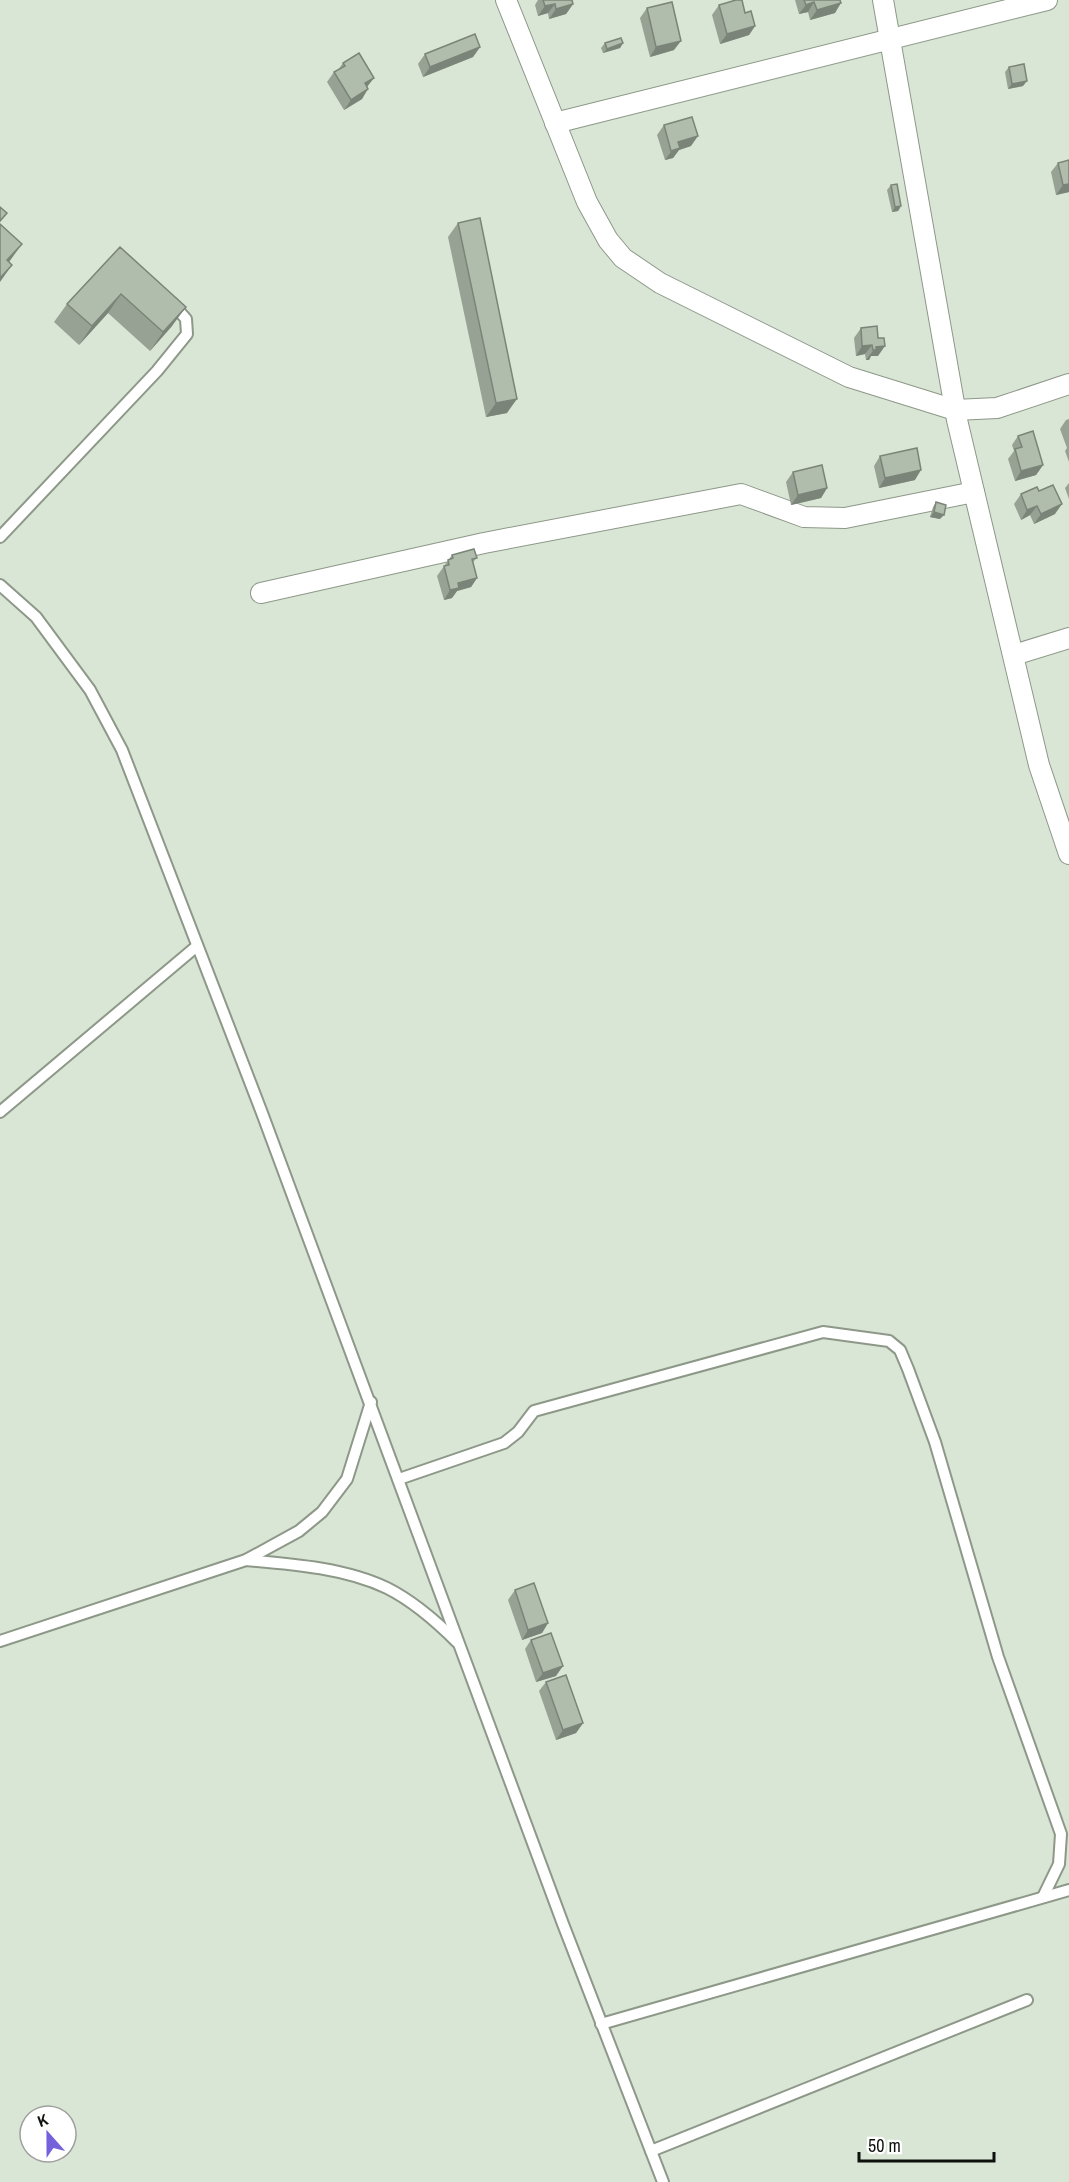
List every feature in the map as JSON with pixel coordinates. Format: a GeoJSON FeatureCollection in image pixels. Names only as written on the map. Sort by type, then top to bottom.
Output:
{"type":"FeatureCollection","features":[{"type":"Feature","properties":{"kind":"street"},"geometry":{"type":"LineString","coordinates":[[506,0],[587,202],[608,240],[623,258],[669,288],[849,376],[955,410],[997,408],[1069,384]]}},
{"type":"Feature","properties":{"kind":"street"},"geometry":{"type":"LineString","coordinates":[[883,0],[955,410],[1039,765],[1069,854]]}},
{"type":"Feature","properties":{"kind":"street"},"geometry":{"type":"LineString","coordinates":[[555,123],[1047,0]]}},
{"type":"Feature","properties":{"kind":"street"},"geometry":{"type":"LineString","coordinates":[[261,593],[484,543],[741,494],[804,517],[845,518],[974,492]]}},
{"type":"Feature","properties":{"kind":"street"},"geometry":{"type":"LineString","coordinates":[[1014,655],[1069,639]]}},
{"type":"Feature","properties":{"kind":"lane"},"geometry":{"type":"LineString","coordinates":[[0,537],[157,371],[187,334],[186,319],[164,294]]}},
{"type":"Feature","properties":{"kind":"lane"},"geometry":{"type":"LineString","coordinates":[[0,585],[36,617],[90,690],[122,750],[371,1402],[601,2024],[663,2182]]}},
{"type":"Feature","properties":{"kind":"lane"},"geometry":{"type":"LineString","coordinates":[[0,1112],[197,946]]}},
{"type":"Feature","properties":{"kind":"lane"},"geometry":{"type":"LineString","coordinates":[[399,1479],[504,1443],[518,1432],[534,1411],[777,1342],[823,1332],[889,1341],[900,1350],[935,1442],[998,1657],[1060,1834],[1059,1864],[1043,1897]]}},
{"type":"Feature","properties":{"kind":"lane"},"geometry":{"type":"LineString","coordinates":[[0,1641],[246,1560],[299,1532],[322,1512],[347,1479],[371,1402]]}},
{"type":"Feature","properties":{"kind":"lane"},"geometry":{"type":"LineString","coordinates":[[246,1560],[315,1566],[387,1588],[434,1619],[460,1645]]}},
{"type":"Feature","properties":{"kind":"lane"},"geometry":{"type":"LineString","coordinates":[[601,2024],[1069,1890]]}},
{"type":"Feature","properties":{"kind":"lane"},"geometry":{"type":"LineString","coordinates":[[651,2151],[1027,2000]]}},
{"type":"Feature","properties":{"kind":"building"},"geometry":{"type":"Polygon","coordinates":[[[543,0],[572,0],[573,4],[556,9],[555,4],[545,6],[543,0]]]}},
{"type":"Feature","properties":{"kind":"building"},"geometry":{"type":"Polygon","coordinates":[[[742,0],[745,13],[751,11],[755,26],[727,34],[719,5],[742,0]]]}},
{"type":"Feature","properties":{"kind":"building"},"geometry":{"type":"Polygon","coordinates":[[[804,0],[840,0],[841,3],[817,10],[814,2],[806,5],[804,0]]]}},
{"type":"Feature","properties":{"kind":"building"},"geometry":{"type":"Polygon","coordinates":[[[672,2],[681,41],[656,47],[647,8],[672,2]]]}},
{"type":"Feature","properties":{"kind":"building"},"geometry":{"type":"Polygon","coordinates":[[[475,34],[480,47],[430,67],[425,54],[475,34]]]}},
{"type":"Feature","properties":{"kind":"building"},"geometry":{"type":"Polygon","coordinates":[[[621,38],[623,43],[607,49],[605,43],[621,38]]]}},
{"type":"Feature","properties":{"kind":"building"},"geometry":{"type":"Polygon","coordinates":[[[359,53],[374,78],[365,83],[368,89],[351,100],[334,72],[345,66],[343,63],[359,53]]]}},
{"type":"Feature","properties":{"kind":"building"},"geometry":{"type":"Polygon","coordinates":[[[1024,64],[1027,81],[1012,84],[1009,67],[1024,64]]]}},
{"type":"Feature","properties":{"kind":"building"},"geometry":{"type":"Polygon","coordinates":[[[692,117],[698,136],[678,142],[680,148],[671,151],[664,125],[692,117]]]}},
{"type":"Feature","properties":{"kind":"building"},"geometry":{"type":"Polygon","coordinates":[[[1069,160],[1069,184],[1063,185],[1058,163],[1069,160]]]}},
{"type":"Feature","properties":{"kind":"building"},"geometry":{"type":"Polygon","coordinates":[[[897,184],[901,206],[895,207],[891,185],[897,184]]]}},
{"type":"Feature","properties":{"kind":"building"},"geometry":{"type":"Polygon","coordinates":[[[0,207],[7,213],[0,221],[0,207]]]}},
{"type":"Feature","properties":{"kind":"building"},"geometry":{"type":"Polygon","coordinates":[[[480,218],[517,399],[496,403],[458,223],[480,218]]]}},
{"type":"Feature","properties":{"kind":"building"},"geometry":{"type":"Polygon","coordinates":[[[0,224],[22,244],[7,260],[12,265],[0,278],[0,224]]]}},
{"type":"Feature","properties":{"kind":"building"},"geometry":{"type":"Polygon","coordinates":[[[120,247],[186,307],[163,332],[121,294],[92,326],[67,304],[120,247]]]}},
{"type":"Feature","properties":{"kind":"building"},"geometry":{"type":"Polygon","coordinates":[[[877,326],[878,338],[884,338],[885,346],[876,347],[876,350],[873,350],[872,345],[862,346],[861,328],[877,326]]]}},
{"type":"Feature","properties":{"kind":"building"},"geometry":{"type":"Polygon","coordinates":[[[1033,431],[1043,465],[1021,471],[1015,449],[1022,447],[1018,436],[1033,431]]]}},
{"type":"Feature","properties":{"kind":"building"},"geometry":{"type":"Polygon","coordinates":[[[917,448],[921,470],[885,478],[880,456],[917,448]]]}},
{"type":"Feature","properties":{"kind":"building"},"geometry":{"type":"Polygon","coordinates":[[[822,465],[827,488],[798,495],[793,472],[822,465]]]}},
{"type":"Feature","properties":{"kind":"building"},"geometry":{"type":"Polygon","coordinates":[[[1053,485],[1062,504],[1041,514],[1037,506],[1027,510],[1021,494],[1037,487],[1039,491],[1053,485]]]}},
{"type":"Feature","properties":{"kind":"building"},"geometry":{"type":"Polygon","coordinates":[[[936,502],[946,505],[944,515],[934,512],[936,502]]]}},
{"type":"Feature","properties":{"kind":"building"},"geometry":{"type":"Polygon","coordinates":[[[474,549],[477,558],[472,559],[477,578],[458,583],[459,588],[450,590],[444,566],[449,565],[448,560],[453,558],[452,555],[474,549]]]}},
{"type":"Feature","properties":{"kind":"building"},"geometry":{"type":"Polygon","coordinates":[[[534,1583],[548,1623],[528,1630],[515,1590],[534,1583]]]}},
{"type":"Feature","properties":{"kind":"building"},"geometry":{"type":"Polygon","coordinates":[[[551,1633],[563,1666],[543,1673],[531,1640],[551,1633]]]}},
{"type":"Feature","properties":{"kind":"building"},"geometry":{"type":"Polygon","coordinates":[[[566,1675],[583,1723],[563,1730],[546,1682],[566,1675]]]}}]}
